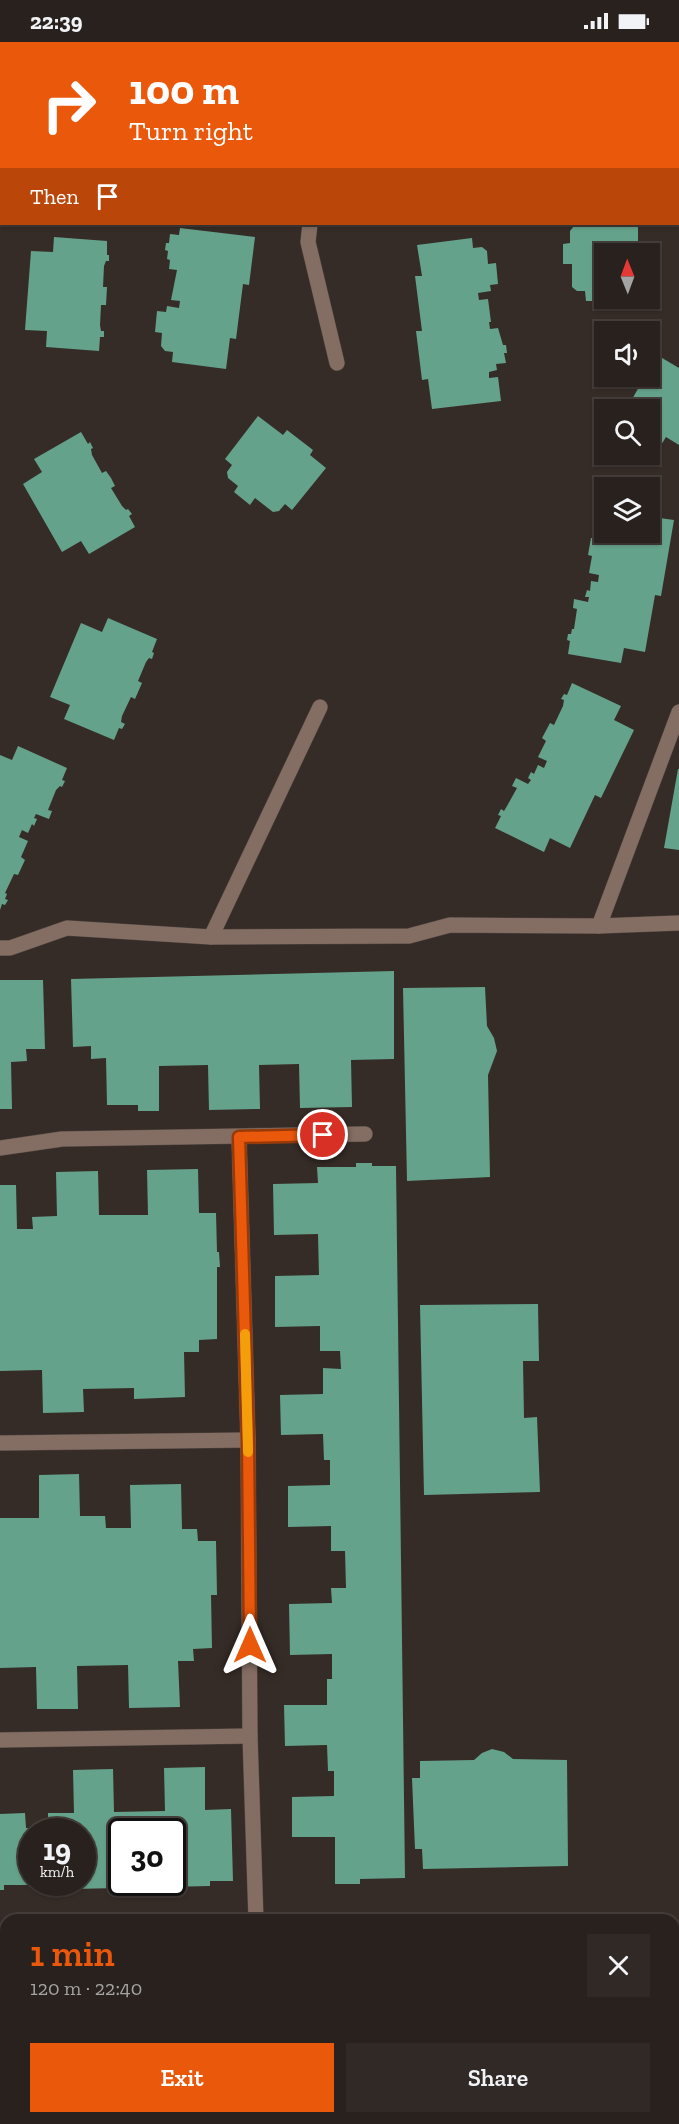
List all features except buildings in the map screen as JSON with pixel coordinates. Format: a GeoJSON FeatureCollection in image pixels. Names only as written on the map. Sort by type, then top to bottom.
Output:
{"type":"FeatureCollection","features":[{"type":"Feature","properties":{"kind":"street"},"geometry":{"type":"LineString","coordinates":[[310,225],[308,242],[337,363]]}},
{"type":"Feature","properties":{"kind":"street"},"geometry":{"type":"LineString","coordinates":[[211,937],[320,707]]}},
{"type":"Feature","properties":{"kind":"street"},"geometry":{"type":"LineString","coordinates":[[599,926],[679,712]]}},
{"type":"Feature","properties":{"kind":"street"},"geometry":{"type":"LineString","coordinates":[[0,948],[10,948],[67,928],[211,937],[409,936],[450,925],[599,926],[679,923]]}},
{"type":"Feature","properties":{"kind":"street"},"geometry":{"type":"LineString","coordinates":[[0,1148],[62,1139],[365,1134]]}},
{"type":"Feature","properties":{"kind":"street"},"geometry":{"type":"LineString","coordinates":[[239,1137],[248,1440],[250,1736],[256,1914]]}},
{"type":"Feature","properties":{"kind":"street"},"geometry":{"type":"LineString","coordinates":[[0,1443],[248,1440]]}},
{"type":"Feature","properties":{"kind":"street"},"geometry":{"type":"LineString","coordinates":[[0,1740],[250,1736]]}},
{"type":"Feature","properties":{"kind":"slow traffic"},"geometry":{"type":"LineString","coordinates":[[245,1334],[248,1452]]}},
{"type":"Feature","properties":{"kind":"route"},"geometry":{"type":"LineString","coordinates":[[250,1645],[248,1440],[239,1137],[323,1135]]}}]}
